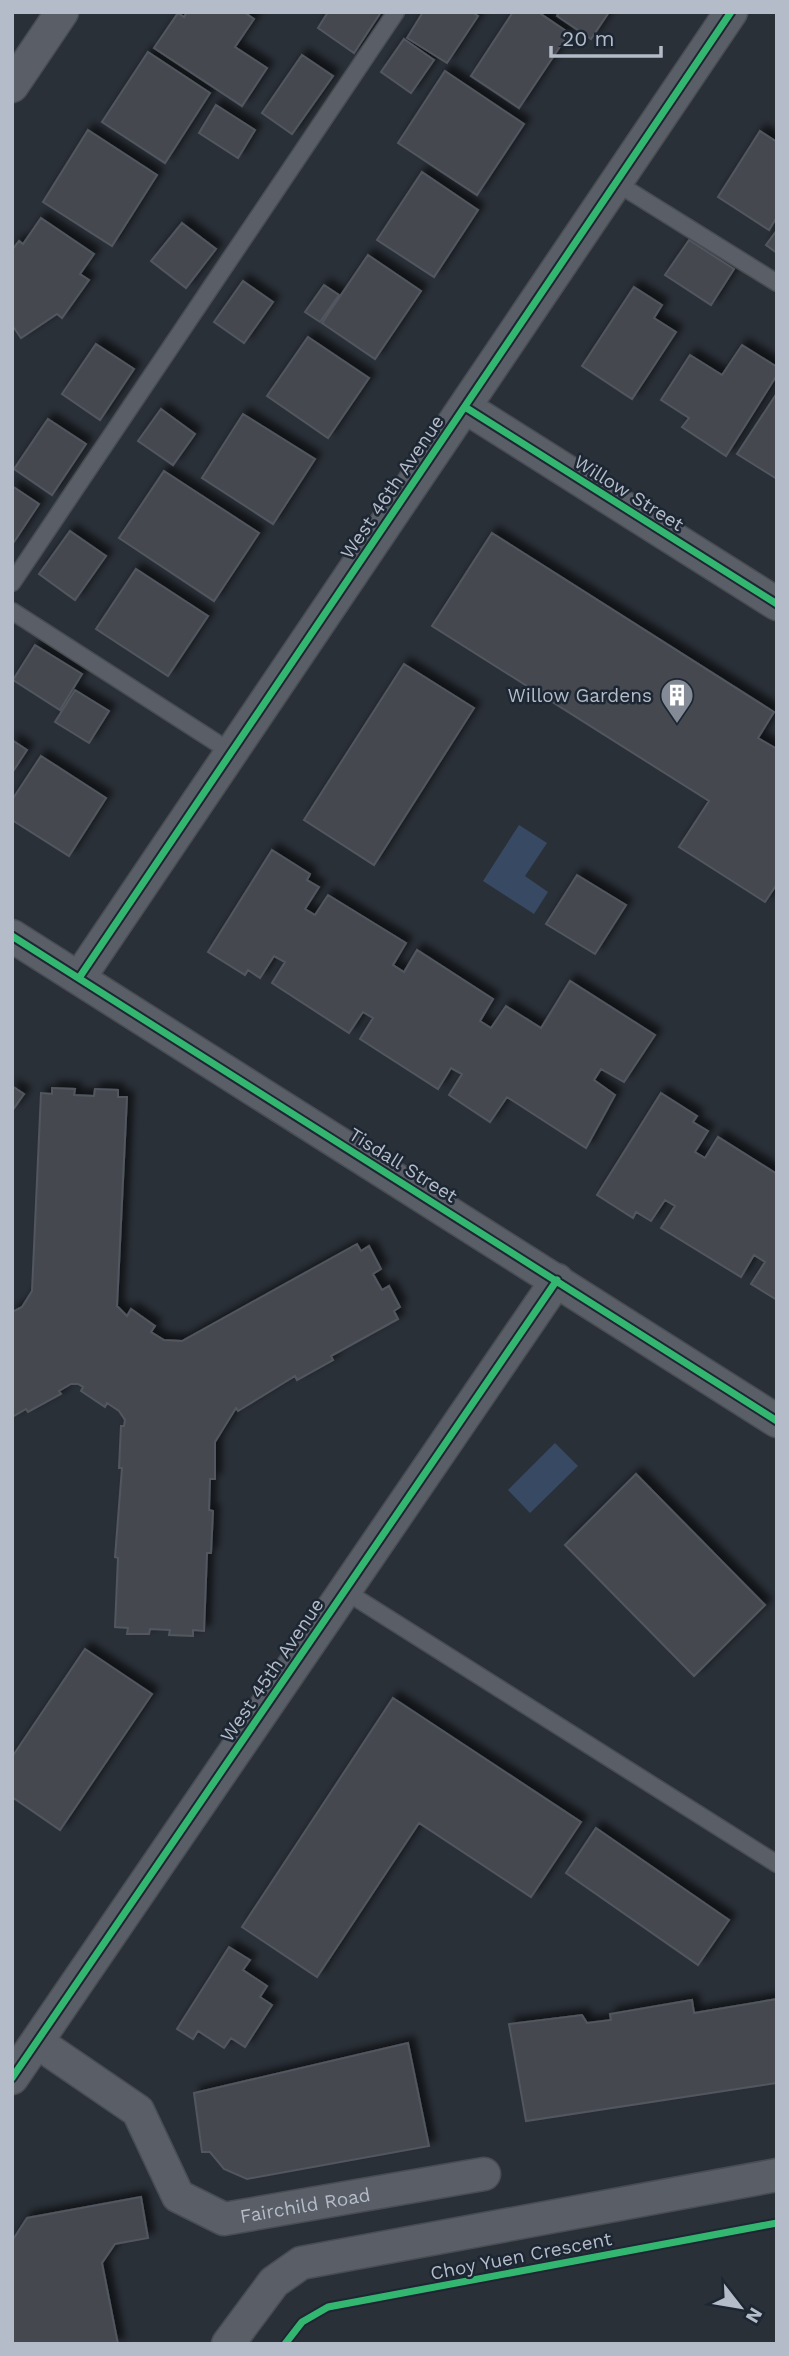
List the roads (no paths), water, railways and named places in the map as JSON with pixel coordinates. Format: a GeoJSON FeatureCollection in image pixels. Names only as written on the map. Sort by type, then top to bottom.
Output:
{"type":"FeatureCollection","features":[{"type":"Feature","properties":{"kind":"street"},"geometry":{"type":"LineString","coordinates":[[12,86],[62,12]]}},
{"type":"Feature","properties":{"kind":"street","name":"West 46th Avenue"},"geometry":{"type":"LineString","coordinates":[[79,978],[731,12]]}},
{"type":"Feature","properties":{"kind":"street","name":"Willow Street"},"geometry":{"type":"LineString","coordinates":[[465,407],[777,604]]}},
{"type":"Feature","properties":{"kind":"street","name":"Tisdall Street"},"geometry":{"type":"LineString","coordinates":[[12,936],[777,1421]]}},
{"type":"Feature","properties":{"kind":"street","name":"West 45th Avenue"},"geometry":{"type":"LineString","coordinates":[[12,2078],[557,1280]]}},
{"type":"Feature","properties":{"kind":"street","name":"Fairchild Road"},"geometry":{"type":"LineString","coordinates":[[37,2042],[138,2111],[178,2196],[224,2219],[484,2174]]}},
{"type":"Feature","properties":{"kind":"street","name":"Choy Yuen Crescent"},"geometry":{"type":"LineString","coordinates":[[228,2344],[274,2282],[301,2263],[777,2175]]}},
{"type":"Feature","properties":{"kind":"lane"},"geometry":{"type":"LineString","coordinates":[[12,583],[396,12]]}},
{"type":"Feature","properties":{"kind":"lane"},"geometry":{"type":"LineString","coordinates":[[615,182],[777,283]]}},
{"type":"Feature","properties":{"kind":"lane"},"geometry":{"type":"LineString","coordinates":[[12,611],[231,752]]}},
{"type":"Feature","properties":{"kind":"lane"},"geometry":{"type":"LineString","coordinates":[[345,1591],[777,1864]]}},
{"type":"Feature","properties":{"kind":"water"},"geometry":{"type":"Polygon","coordinates":[[[519,825],[547,843],[525,876],[548,892],[534,914],[483,881],[519,825]]]}},
{"type":"Feature","properties":{"kind":"water"},"geometry":{"type":"Polygon","coordinates":[[[555,1443],[578,1466],[530,1513],[508,1490],[555,1443]]]}},
{"type":"Feature","properties":{"kind":"place","name":"Willow Gardens"},"geometry":{"type":"Point","coordinates":[677,725]}}]}
